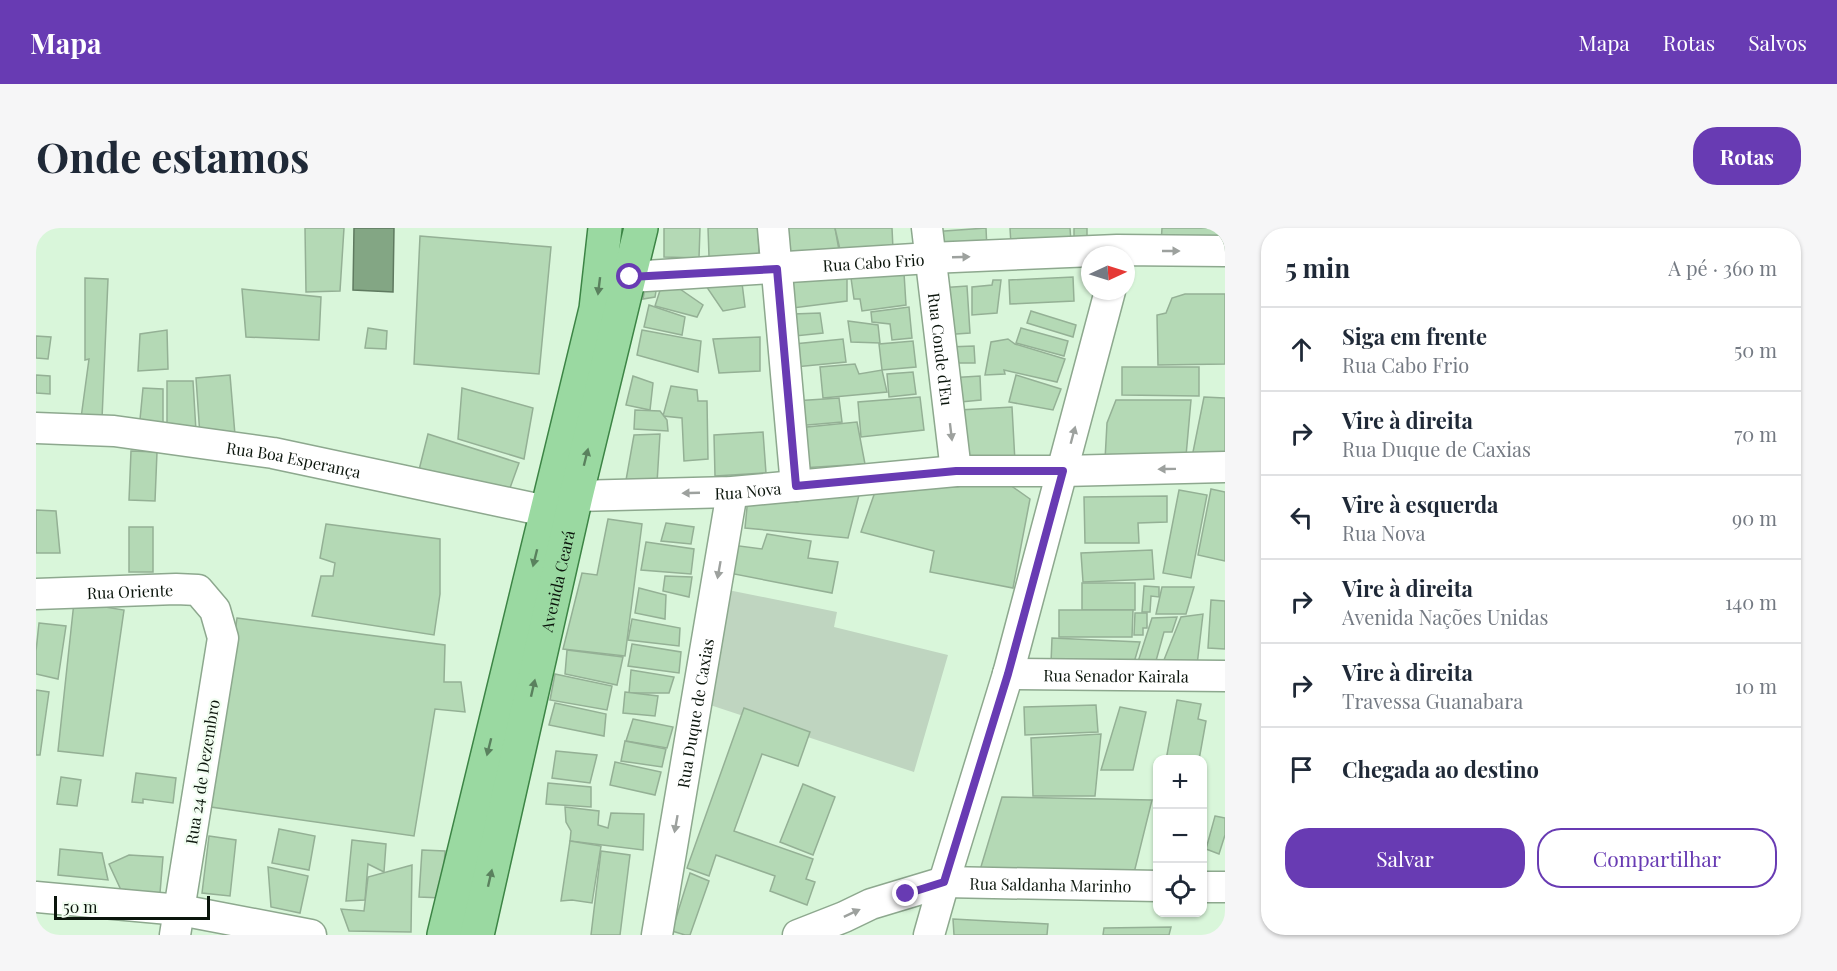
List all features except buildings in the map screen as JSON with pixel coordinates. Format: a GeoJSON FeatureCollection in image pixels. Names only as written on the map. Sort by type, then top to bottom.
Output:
{"type":"FeatureCollection","features":[{"type":"Feature","properties":{"kind":"main road","name":"Avenida Ceará"},"geometry":{"type":"LineString","coordinates":[[444,935],[596,309],[605,228]]}},
{"type":"Feature","properties":{"kind":"main road","name":"Avenida Ceará"},"geometry":{"type":"LineString","coordinates":[[477,935],[576,496],[641,228]]}},
{"type":"Feature","properties":{"kind":"street"},"geometry":{"type":"LineString","coordinates":[[773,228],[796,486]]}},
{"type":"Feature","properties":{"kind":"street","name":"Rua Conde d'Eu"},"geometry":{"type":"LineString","coordinates":[[927,228],[956,471]]}},
{"type":"Feature","properties":{"kind":"street","name":"Rua Cabo Frio"},"geometry":{"type":"LineString","coordinates":[[630,277],[777,269],[1117,244],[1225,251]]}},
{"type":"Feature","properties":{"kind":"street"},"geometry":{"type":"LineString","coordinates":[[929,935],[1008,674],[1108,300]]}},
{"type":"Feature","properties":{"kind":"street","name":"Rua Boa Esperança"},"geometry":{"type":"LineString","coordinates":[[36,428],[114,431],[273,453],[546,511]]}},
{"type":"Feature","properties":{"kind":"street","name":"Rua Nova"},"geometry":{"type":"LineString","coordinates":[[576,496],[732,492],[956,471],[1225,467]]}},
{"type":"Feature","properties":{"kind":"street","name":"Rua Duque de Caxias"},"geometry":{"type":"LineString","coordinates":[[657,935],[732,492]]}},
{"type":"Feature","properties":{"kind":"street","name":"Rua Oriente"},"geometry":{"type":"LineString","coordinates":[[36,594],[198,590],[215,610]]}},
{"type":"Feature","properties":{"kind":"street","name":"Rua 24 de Dezembro"},"geometry":{"type":"LineString","coordinates":[[178,922],[223,638],[215,610]]}},
{"type":"Feature","properties":{"kind":"street","name":"Rua Senador Kairala"},"geometry":{"type":"LineString","coordinates":[[1008,674],[1225,676]]}},
{"type":"Feature","properties":{"kind":"street","name":"Rua Saldanha Marinho"},"geometry":{"type":"LineString","coordinates":[[798,935],[871,904],[944,882],[1153,886]]}},
{"type":"Feature","properties":{"kind":"street"},"geometry":{"type":"LineString","coordinates":[[1207,886],[1225,887]]}},
{"type":"Feature","properties":{"kind":"street"},"geometry":{"type":"LineString","coordinates":[[36,897],[178,922],[311,935]]}},
{"type":"Feature","properties":{"kind":"shaded area"},"geometry":{"type":"Polygon","coordinates":[[[354,228],[394,228],[393,292],[353,290],[354,228]]]}},
{"type":"Feature","properties":{"kind":"shaded area"},"geometry":{"type":"Polygon","coordinates":[[[723,589],[837,612],[834,627],[948,655],[914,772],[701,702],[723,589]]]}},
{"type":"Feature","properties":{"kind":"route"},"geometry":{"type":"LineString","coordinates":[[630,277],[777,269],[796,486],[956,471],[1063,471],[1008,674],[944,882],[906,894]]}}]}
